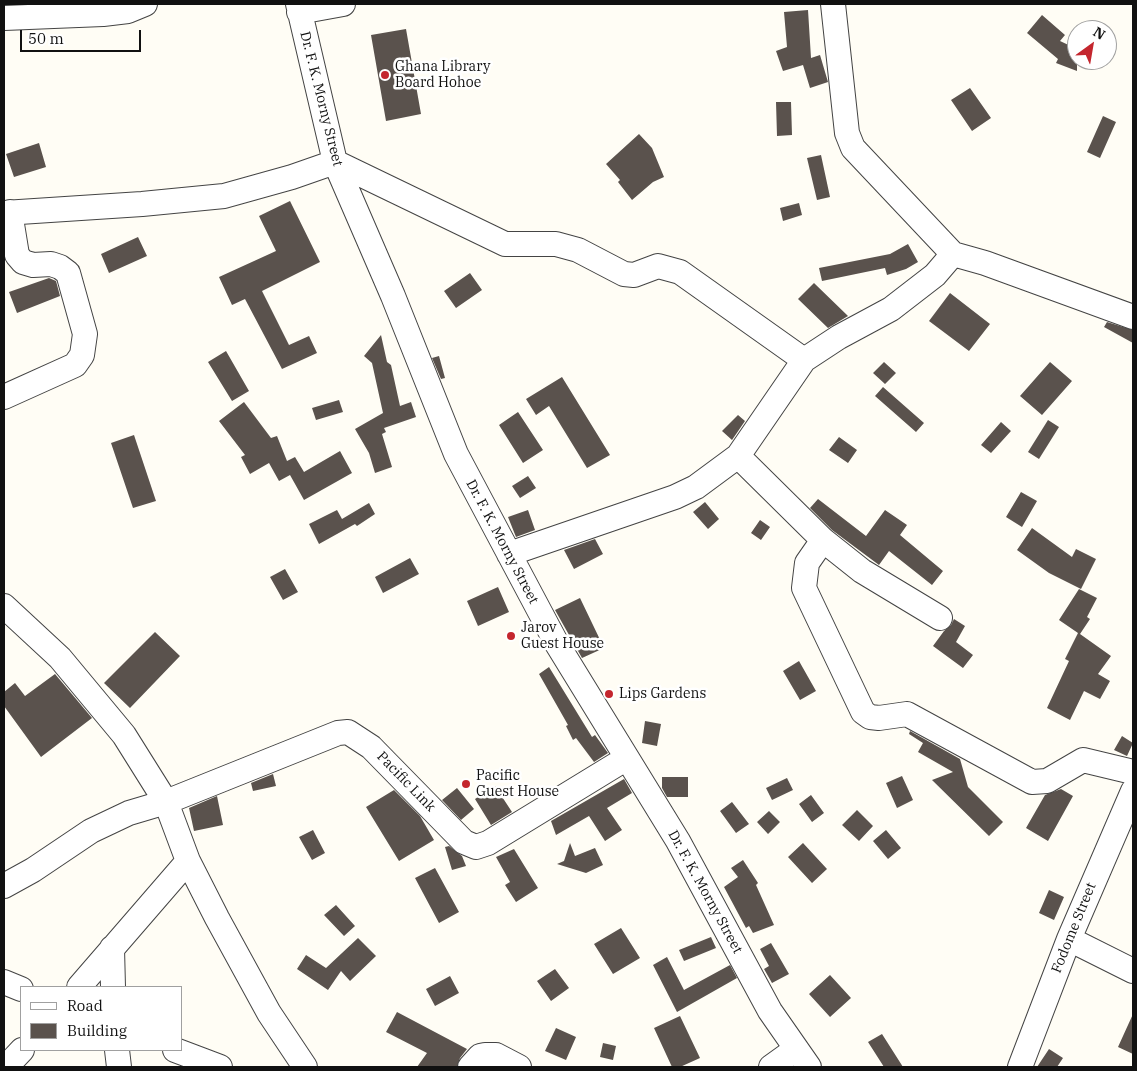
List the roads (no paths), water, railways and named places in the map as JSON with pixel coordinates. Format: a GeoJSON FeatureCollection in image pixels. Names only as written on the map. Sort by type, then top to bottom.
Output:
{"type":"FeatureCollection","features":[{"type":"Feature","properties":{"kind":"street"},"geometry":{"type":"LineString","coordinates":[[4,18],[103,14],[128,11],[145,4]]}},
{"type":"Feature","properties":{"kind":"street"},"geometry":{"type":"LineString","coordinates":[[298,8],[342,4]]}},
{"type":"Feature","properties":{"kind":"street"},"geometry":{"type":"LineString","coordinates":[[832,4],[847,133],[853,148],[953,254],[985,263],[1133,317]]}},
{"type":"Feature","properties":{"kind":"street","name":"Dr. F. K. Morny Street"},"geometry":{"type":"LineString","coordinates":[[298,8],[335,162],[393,296],[456,454],[557,644],[678,841],[770,1011],[802,1058]]}},
{"type":"Feature","properties":{"kind":"street"},"geometry":{"type":"LineString","coordinates":[[4,396],[75,365],[82,355],[84,334],[68,273],[60,267],[51,264],[32,265],[23,262],[17,255],[7,212],[142,204],[224,196],[292,178],[335,162],[505,244],[556,244],[578,250],[624,274],[634,275],[658,266],[680,272],[804,360]]}},
{"type":"Feature","properties":{"kind":"street"},"geometry":{"type":"LineString","coordinates":[[509,554],[675,498],[696,487],[738,456],[804,360],[839,337],[891,309],[934,275],[953,254]]}},
{"type":"Feature","properties":{"kind":"street"},"geometry":{"type":"LineString","coordinates":[[738,456],[823,540],[862,571],[940,618]]}},
{"type":"Feature","properties":{"kind":"street"},"geometry":{"type":"LineString","coordinates":[[823,540],[807,563],[804,588],[863,712],[870,717],[879,718],[907,714],[1032,782],[1048,781],[1083,760],[1133,772]]}},
{"type":"Feature","properties":{"kind":"street"},"geometry":{"type":"LineString","coordinates":[[4,606],[67,666],[124,735],[166,802],[188,861],[269,1013],[305,1067]]}},
{"type":"Feature","properties":{"kind":"street","name":"Pacific Link"},"geometry":{"type":"LineString","coordinates":[[166,802],[338,733],[348,732],[371,747],[464,842],[476,847],[488,844],[627,758]]}},
{"type":"Feature","properties":{"kind":"street","name":"Fodome Street"},"geometry":{"type":"LineString","coordinates":[[1020,1067],[1069,939],[1133,791]]}},
{"type":"Feature","properties":{"kind":"street"},"geometry":{"type":"LineString","coordinates":[[4,886],[33,870],[91,830],[129,813],[166,802]]}},
{"type":"Feature","properties":{"kind":"street"},"geometry":{"type":"LineString","coordinates":[[80,986],[188,861]]}},
{"type":"Feature","properties":{"kind":"street"},"geometry":{"type":"LineString","coordinates":[[1069,939],[1133,971]]}},
{"type":"Feature","properties":{"kind":"street"},"geometry":{"type":"LineString","coordinates":[[112,948],[113,986]]}},
{"type":"Feature","properties":{"kind":"street"},"geometry":{"type":"LineString","coordinates":[[4,982],[20,989]]}},
{"type":"Feature","properties":{"kind":"street"},"geometry":{"type":"LineString","coordinates":[[6,1067],[21,1051]]}},
{"type":"Feature","properties":{"kind":"street"},"geometry":{"type":"LineString","coordinates":[[117,1051],[119,1067]]}},
{"type":"Feature","properties":{"kind":"street"},"geometry":{"type":"LineString","coordinates":[[178,1051],[220,1067]]}},
{"type":"Feature","properties":{"kind":"street"},"geometry":{"type":"LineString","coordinates":[[470,1067],[480,1056],[485,1055],[496,1055],[519,1067]]}},
{"type":"Feature","properties":{"kind":"street"},"geometry":{"type":"LineString","coordinates":[[772,1067],[802,1058]]}},
{"type":"Feature","properties":{"kind":"place","name":"Ghana Library Board Hohoe"},"geometry":{"type":"Point","coordinates":[385,75]}},
{"type":"Feature","properties":{"kind":"place","name":"Jarov Guest House"},"geometry":{"type":"Point","coordinates":[511,636]}},
{"type":"Feature","properties":{"kind":"place","name":"Lips Gardens"},"geometry":{"type":"Point","coordinates":[609,694]}},
{"type":"Feature","properties":{"kind":"place","name":"Pacific Guest House"},"geometry":{"type":"Point","coordinates":[466,784]}}]}
